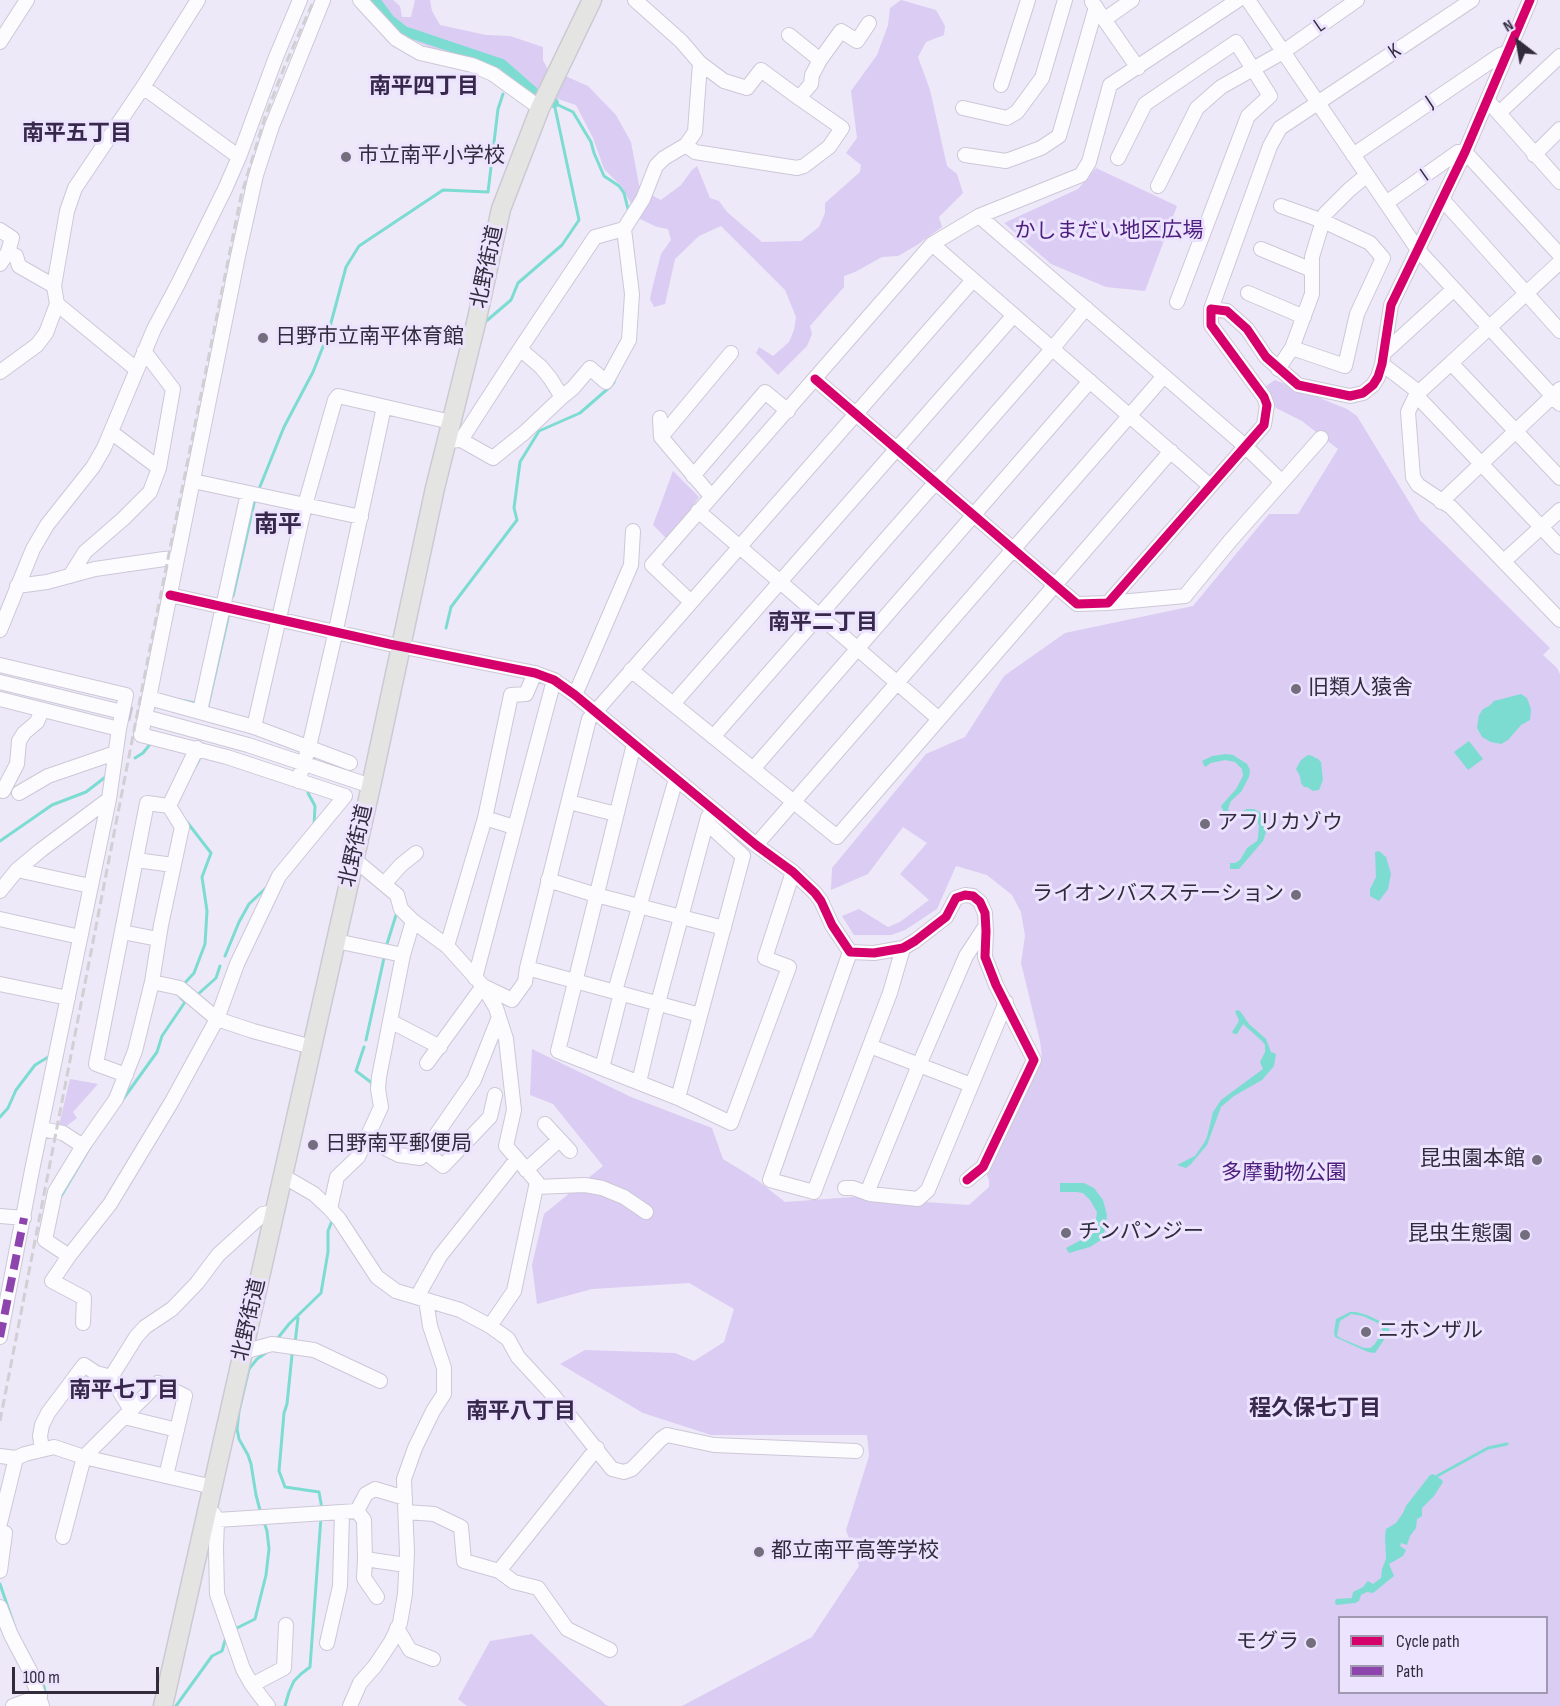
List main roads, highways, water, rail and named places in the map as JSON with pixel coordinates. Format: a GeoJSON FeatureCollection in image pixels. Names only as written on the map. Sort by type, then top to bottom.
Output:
{"type":"FeatureCollection","features":[{"type":"Feature","properties":{"kind":"main road","name":"北野街道"},"geometry":{"type":"LineString","coordinates":[[163,1706],[213,1514],[213,1487],[401,646],[454,440],[451,422],[501,209],[543,102],[592,0]]}},
{"type":"Feature","properties":{"kind":"waterway"},"geometry":{"type":"LineString","coordinates":[[375,0],[390,20],[404,31],[502,64],[535,93],[554,103]]}},
{"type":"Feature","properties":{"kind":"waterway"},"geometry":{"type":"LineString","coordinates":[[259,489],[284,427],[313,372],[328,334],[346,267],[359,246],[443,190],[488,192],[498,109],[503,94]]}},
{"type":"Feature","properties":{"kind":"waterway"},"geometry":{"type":"LineString","coordinates":[[554,103],[573,112],[591,142],[604,176],[619,186],[624,193],[629,213]]}},
{"type":"Feature","properties":{"kind":"waterway"},"geometry":{"type":"LineString","coordinates":[[484,323],[511,300],[518,283],[562,245],[579,220],[554,103]]}},
{"type":"Feature","properties":{"kind":"waterway"},"geometry":{"type":"LineString","coordinates":[[446,628],[451,607],[517,520],[514,508],[520,462],[539,431],[580,413],[614,382]]}},
{"type":"Feature","properties":{"kind":"waterway"},"geometry":{"type":"LineString","coordinates":[[233,596],[255,499]]}},
{"type":"Feature","properties":{"kind":"waterway"},"geometry":{"type":"LineString","coordinates":[[208,706],[228,618]]}},
{"type":"Feature","properties":{"kind":"waterway"},"geometry":{"type":"LineString","coordinates":[[180,700],[195,703]]}},
{"type":"Feature","properties":{"kind":"waterway"},"geometry":{"type":"LineString","coordinates":[[135,758],[143,753],[151,743]]}},
{"type":"Feature","properties":{"kind":"waterway"},"geometry":{"type":"LineString","coordinates":[[195,767],[199,760]]}},
{"type":"Feature","properties":{"kind":"waterway"},"geometry":{"type":"LineString","coordinates":[[0,841],[52,805],[86,792],[108,775]]}},
{"type":"Feature","properties":{"kind":"waterway"},"geometry":{"type":"LineString","coordinates":[[308,793],[315,806],[314,826]]}},
{"type":"Feature","properties":{"kind":"waterway"},"geometry":{"type":"LineString","coordinates":[[183,985],[194,973],[205,944],[207,911],[202,877],[211,853],[187,822]]}},
{"type":"Feature","properties":{"kind":"waterway"},"geometry":{"type":"LineString","coordinates":[[225,956],[249,904],[267,887]]}},
{"type":"Feature","properties":{"kind":"waterway"},"geometry":{"type":"LineString","coordinates":[[386,947],[397,912]]}},
{"type":"Feature","properties":{"kind":"waterway"},"geometry":{"type":"LineString","coordinates":[[366,1040],[384,958]]}},
{"type":"Feature","properties":{"kind":"waterway"},"geometry":{"type":"LineString","coordinates":[[196,996],[216,978],[220,966]]}},
{"type":"Feature","properties":{"kind":"waterway"},"geometry":{"type":"LineString","coordinates":[[121,1102],[157,1052],[162,1036],[185,1002],[180,997]]}},
{"type":"Feature","properties":{"kind":"waterway"},"geometry":{"type":"LineString","coordinates":[[364,1047],[356,1071],[372,1083],[372,1086]]}},
{"type":"Feature","properties":{"kind":"waterway"},"geometry":{"type":"LineString","coordinates":[[0,1117],[8,1108],[16,1090],[35,1065],[50,1056]]}},
{"type":"Feature","properties":{"kind":"waterway"},"geometry":{"type":"LineString","coordinates":[[60,1198],[90,1147]]}},
{"type":"Feature","properties":{"kind":"waterway"},"geometry":{"type":"LineString","coordinates":[[277,1339],[321,1293],[328,1252],[328,1231],[332,1221]]}},
{"type":"Feature","properties":{"kind":"waterway"},"geometry":{"type":"LineString","coordinates":[[295,1343],[298,1318]]}},
{"type":"Feature","properties":{"kind":"waterway"},"geometry":{"type":"LineString","coordinates":[[261,1514],[251,1464],[239,1439],[237,1429],[249,1369],[257,1359],[270,1350]]}},
{"type":"Feature","properties":{"kind":"waterway"},"geometry":{"type":"LineString","coordinates":[[292,1355],[279,1471],[285,1487],[319,1492],[322,1509]]}},
{"type":"Feature","properties":{"kind":"waterway"},"geometry":{"type":"LineString","coordinates":[[1437,1476],[1488,1448],[1507,1444]]}},
{"type":"Feature","properties":{"kind":"waterway"},"geometry":{"type":"LineString","coordinates":[[285,1706],[294,1681],[310,1667],[321,1517]]}},
{"type":"Feature","properties":{"kind":"waterway"},"geometry":{"type":"LineString","coordinates":[[233,1630],[255,1619],[266,1575],[269,1549],[264,1522]]}},
{"type":"Feature","properties":{"kind":"waterway"},"geometry":{"type":"LineString","coordinates":[[0,1584],[14,1625]]}},
{"type":"Feature","properties":{"kind":"waterway"},"geometry":{"type":"LineString","coordinates":[[176,1706],[212,1656],[222,1651],[226,1637]]}},
{"type":"Feature","properties":{"kind":"waterway"},"geometry":{"type":"LineString","coordinates":[[39,1677],[46,1695]]}},
{"type":"Feature","properties":{"kind":"tunnel"},"geometry":{"type":"LineString","coordinates":[[118,711],[153,719]]}},
{"type":"Feature","properties":{"kind":"railway"},"geometry":{"type":"LineString","coordinates":[[0,1421],[151,643],[241,196],[265,117],[314,0]]}},
{"type":"Feature","properties":{"kind":"place","name":"市立南平小学校"},"geometry":{"type":"Point","coordinates":[346,157]}},
{"type":"Feature","properties":{"kind":"place","name":"日野市立南平体育館"},"geometry":{"type":"Point","coordinates":[263,338]}},
{"type":"Feature","properties":{"kind":"place","name":"旧類人猿舎"},"geometry":{"type":"Point","coordinates":[1296,689]}},
{"type":"Feature","properties":{"kind":"place","name":"アフリカゾウ"},"geometry":{"type":"Point","coordinates":[1205,824]}},
{"type":"Feature","properties":{"kind":"place","name":"ライオンバスステーション"},"geometry":{"type":"Point","coordinates":[1296,895]}},
{"type":"Feature","properties":{"kind":"place","name":"日野南平郵便局"},"geometry":{"type":"Point","coordinates":[313,1145]}},
{"type":"Feature","properties":{"kind":"place","name":"昆虫園本館"},"geometry":{"type":"Point","coordinates":[1537,1160]}},
{"type":"Feature","properties":{"kind":"place","name":"チンパンジー"},"geometry":{"type":"Point","coordinates":[1066,1233]}},
{"type":"Feature","properties":{"kind":"place","name":"昆虫生態園"},"geometry":{"type":"Point","coordinates":[1525,1235]}},
{"type":"Feature","properties":{"kind":"place","name":"ニホンザル"},"geometry":{"type":"Point","coordinates":[1366,1332]}},
{"type":"Feature","properties":{"kind":"place","name":"都立南平高等学校"},"geometry":{"type":"Point","coordinates":[759,1552]}},
{"type":"Feature","properties":{"kind":"place","name":"モグラ"},"geometry":{"type":"Point","coordinates":[1311,1643]}},
{"type":"Feature","properties":{"kind":"district","name":"南平四丁目"},"geometry":{"type":"Point","coordinates":[424,87]}},
{"type":"Feature","properties":{"kind":"district","name":"南平五丁目"},"geometry":{"type":"Point","coordinates":[77,134]}},
{"type":"Feature","properties":{"kind":"district","name":"南平"},"geometry":{"type":"Point","coordinates":[278,526]}},
{"type":"Feature","properties":{"kind":"district","name":"南平二丁目"},"geometry":{"type":"Point","coordinates":[823,623]}},
{"type":"Feature","properties":{"kind":"district","name":"南平七丁目"},"geometry":{"type":"Point","coordinates":[124,1391]}},
{"type":"Feature","properties":{"kind":"district","name":"程久保七丁目"},"geometry":{"type":"Point","coordinates":[1315,1409]}},
{"type":"Feature","properties":{"kind":"district","name":"南平八丁目"},"geometry":{"type":"Point","coordinates":[521,1412]}},
{"type":"Feature","properties":{"kind":"park label","name":"かしまだい地区広場"},"geometry":{"type":"Point","coordinates":[1109,232]}},
{"type":"Feature","properties":{"kind":"park label","name":"多摩動物公園"},"geometry":{"type":"Point","coordinates":[1284,1174]}}]}
